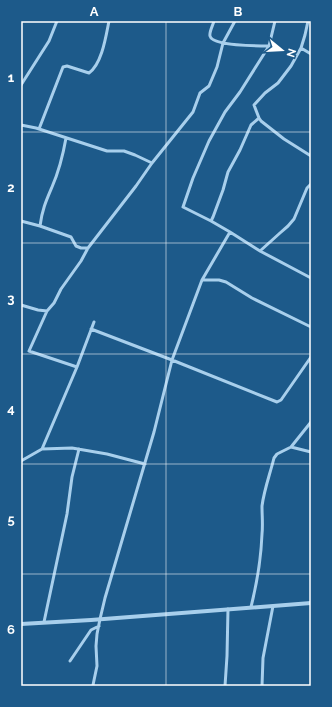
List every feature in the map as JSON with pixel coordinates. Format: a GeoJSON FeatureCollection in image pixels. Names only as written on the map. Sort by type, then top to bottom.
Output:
{"type":"FeatureCollection","features":[{"type":"Feature","properties":{"kind":"street"},"geometry":{"type":"LineString","coordinates":[[21,85],[49,41],[58,21]]}},
{"type":"Feature","properties":{"kind":"street"},"geometry":{"type":"LineString","coordinates":[[39,129],[63,67],[67,66],[89,73],[94,69],[104,46],[109,21]]}},
{"type":"Feature","properties":{"kind":"street"},"geometry":{"type":"LineString","coordinates":[[214,21],[210,37],[211,39],[242,46],[269,46]]}},
{"type":"Feature","properties":{"kind":"street"},"geometry":{"type":"LineString","coordinates":[[77,367],[29,352],[47,311],[54,304],[61,289],[81,261],[88,248],[152,163],[193,112],[200,93],[209,86],[217,67],[224,43],[235,21]]}},
{"type":"Feature","properties":{"kind":"street"},"geometry":{"type":"LineString","coordinates":[[275,21],[269,46],[209,141],[193,178],[183,207],[211,221],[260,251],[311,278]]}},
{"type":"Feature","properties":{"kind":"street"},"geometry":{"type":"LineString","coordinates":[[308,21],[301,48],[291,66],[278,83],[265,93],[254,105],[261,121],[284,139],[311,156]]}},
{"type":"Feature","properties":{"kind":"street"},"geometry":{"type":"LineString","coordinates":[[301,48],[311,54]]}},
{"type":"Feature","properties":{"kind":"street"},"geometry":{"type":"LineString","coordinates":[[211,221],[228,172],[251,125],[259,118]]}},
{"type":"Feature","properties":{"kind":"street"},"geometry":{"type":"LineString","coordinates":[[21,125],[39,129],[107,151],[124,151],[135,154],[152,163]]}},
{"type":"Feature","properties":{"kind":"street"},"geometry":{"type":"LineString","coordinates":[[40,226],[43,207],[63,157],[66,138]]}},
{"type":"Feature","properties":{"kind":"street"},"geometry":{"type":"LineString","coordinates":[[260,251],[294,219],[307,188],[311,184]]}},
{"type":"Feature","properties":{"kind":"street"},"geometry":{"type":"LineString","coordinates":[[21,221],[71,237],[76,246],[88,248]]}},
{"type":"Feature","properties":{"kind":"street"},"geometry":{"type":"LineString","coordinates":[[93,685],[97,666],[96,646],[100,619],[108,586],[145,464],[172,360],[202,280],[230,232]]}},
{"type":"Feature","properties":{"kind":"street"},"geometry":{"type":"LineString","coordinates":[[202,280],[213,279],[226,282],[252,298],[311,327]]}},
{"type":"Feature","properties":{"kind":"street"},"geometry":{"type":"LineString","coordinates":[[21,305],[47,311]]}},
{"type":"Feature","properties":{"kind":"street"},"geometry":{"type":"LineString","coordinates":[[42,449],[77,367],[94,322]]}},
{"type":"Feature","properties":{"kind":"street"},"geometry":{"type":"LineString","coordinates":[[91,329],[277,402],[282,400],[311,356]]}},
{"type":"Feature","properties":{"kind":"street"},"geometry":{"type":"LineString","coordinates":[[251,607],[259,572],[262,507],[275,455],[291,446],[311,422]]}},
{"type":"Feature","properties":{"kind":"street"},"geometry":{"type":"LineString","coordinates":[[291,446],[311,452]]}},
{"type":"Feature","properties":{"kind":"street"},"geometry":{"type":"LineString","coordinates":[[21,461],[42,449],[72,448],[107,454],[145,464]]}},
{"type":"Feature","properties":{"kind":"street"},"geometry":{"type":"LineString","coordinates":[[44,622],[67,514],[72,477],[79,449]]}},
{"type":"Feature","properties":{"kind":"street"},"geometry":{"type":"LineString","coordinates":[[21,624],[311,603]]}},
{"type":"Feature","properties":{"kind":"street"},"geometry":{"type":"LineString","coordinates":[[262,686],[263,658],[273,606]]}},
{"type":"Feature","properties":{"kind":"street"},"geometry":{"type":"LineString","coordinates":[[225,686],[228,609]]}},
{"type":"Feature","properties":{"kind":"street"},"geometry":{"type":"LineString","coordinates":[[70,661],[91,630],[99,626]]}}]}
